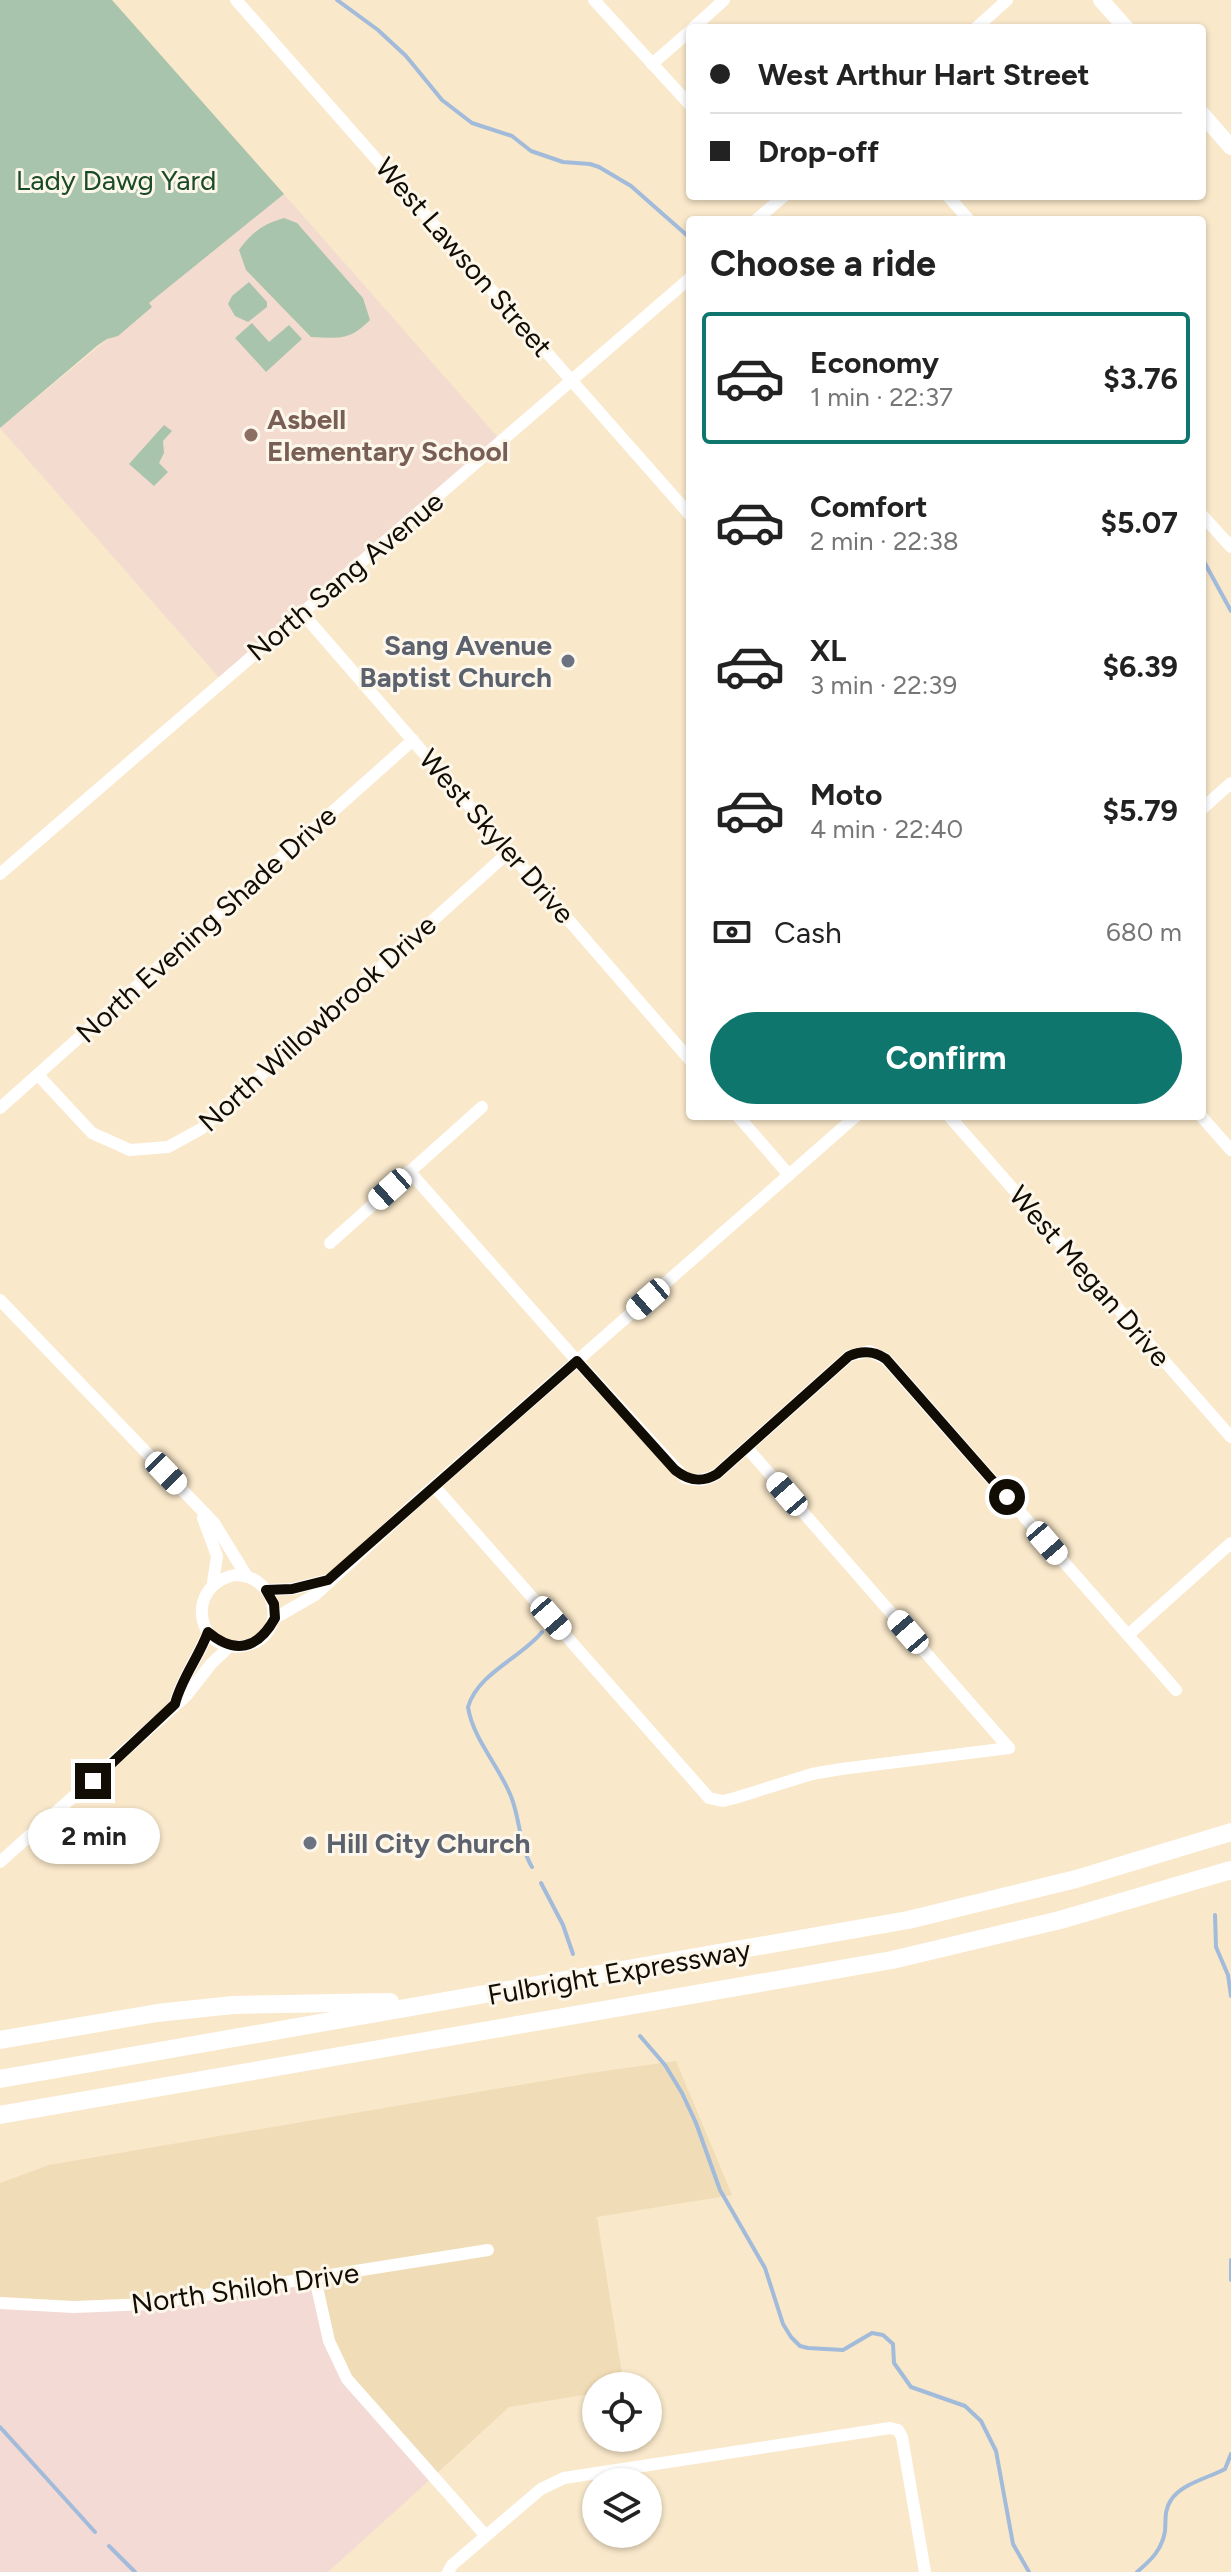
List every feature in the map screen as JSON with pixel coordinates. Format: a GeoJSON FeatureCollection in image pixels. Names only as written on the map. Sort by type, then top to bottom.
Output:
{"type":"FeatureCollection","features":[{"type":"Feature","properties":{"kind":"highway","name":"Fulbright Expressway"},"geometry":{"type":"LineString","coordinates":[[0,2079],[908,1920],[1076,1879],[1231,1832]]}},
{"type":"Feature","properties":{"kind":"highway","name":"Fulbright Expressway"},"geometry":{"type":"LineString","coordinates":[[0,2115],[892,1960],[1060,1920],[1231,1870]]}},
{"type":"Feature","properties":{"kind":"highway"},"geometry":{"type":"LineString","coordinates":[[0,2040],[157,2013],[233,2005],[450,2001]]}},
{"type":"Feature","properties":{"kind":"highway"},"geometry":{"type":"LineString","coordinates":[[0,2122],[35,2109]]}},
{"type":"Feature","properties":{"kind":"main road"},"geometry":{"type":"LineString","coordinates":[[1101,0],[1122,24]]}},
{"type":"Feature","properties":{"kind":"main road"},"geometry":{"type":"LineString","coordinates":[[1206,119],[1231,147]]}},
{"type":"Feature","properties":{"kind":"street","name":"West Lawson Street"},"geometry":{"type":"LineString","coordinates":[[236,0],[686,510]]}},
{"type":"Feature","properties":{"kind":"street"},"geometry":{"type":"LineString","coordinates":[[594,0],[686,101]]}},
{"type":"Feature","properties":{"kind":"street"},"geometry":{"type":"LineString","coordinates":[[697,24],[724,0]]}},
{"type":"Feature","properties":{"kind":"street"},"geometry":{"type":"LineString","coordinates":[[980,24],[1007,0]]}},
{"type":"Feature","properties":{"kind":"street"},"geometry":{"type":"LineString","coordinates":[[652,64],[686,33]]}},
{"type":"Feature","properties":{"kind":"street"},"geometry":{"type":"LineString","coordinates":[[760,216],[777,200]]}},
{"type":"Feature","properties":{"kind":"street"},"geometry":{"type":"LineString","coordinates":[[952,200],[966,216]]}},
{"type":"Feature","properties":{"kind":"street","name":"North Sang Avenue"},"geometry":{"type":"LineString","coordinates":[[0,874],[686,282]]}},
{"type":"Feature","properties":{"kind":"street"},"geometry":{"type":"LineString","coordinates":[[1206,519],[1231,547]]}},
{"type":"Feature","properties":{"kind":"street","name":"West Skyler Drive"},"geometry":{"type":"LineString","coordinates":[[303,614],[686,1055]]}},
{"type":"Feature","properties":{"kind":"street","name":"North Evening Shade Drive"},"geometry":{"type":"LineString","coordinates":[[0,1108],[413,740]]}},
{"type":"Feature","properties":{"kind":"street"},"geometry":{"type":"LineString","coordinates":[[1206,805],[1231,783]]}},
{"type":"Feature","properties":{"kind":"street","name":"North Willowbrook Drive"},"geometry":{"type":"LineString","coordinates":[[38,1075],[92,1133],[130,1150],[168,1147],[201,1129],[510,851]]}},
{"type":"Feature","properties":{"kind":"street"},"geometry":{"type":"LineString","coordinates":[[330,1243],[482,1107]]}},
{"type":"Feature","properties":{"kind":"street"},"geometry":{"type":"LineString","coordinates":[[741,1120],[789,1175]]}},
{"type":"Feature","properties":{"kind":"street"},"geometry":{"type":"LineString","coordinates":[[197,1504],[211,1533],[217,1556],[213,1583],[201,1603],[201,1614],[208,1632],[219,1642],[230,1646],[254,1643],[275,1618],[315,1595],[434,1486],[851,1120]]}},
{"type":"Feature","properties":{"kind":"street","name":"West Megan Drive"},"geometry":{"type":"LineString","coordinates":[[953,1120],[1231,1437]]}},
{"type":"Feature","properties":{"kind":"street"},"geometry":{"type":"LineString","coordinates":[[1205,1120],[1231,1150]]}},
{"type":"Feature","properties":{"kind":"street"},"geometry":{"type":"LineString","coordinates":[[409,1171],[685,1478],[696,1481],[717,1474],[849,1356],[869,1351],[886,1359],[1176,1690]]}},
{"type":"Feature","properties":{"kind":"street"},"geometry":{"type":"LineString","coordinates":[[0,1300],[197,1504],[220,1532],[246,1575],[266,1590],[274,1604],[275,1618]]}},
{"type":"Feature","properties":{"kind":"street"},"geometry":{"type":"LineString","coordinates":[[434,1486],[709,1798],[723,1801],[812,1774],[841,1769],[1009,1748],[747,1448]]}},
{"type":"Feature","properties":{"kind":"street"},"geometry":{"type":"LineString","coordinates":[[1128,1635],[1231,1543]]}},
{"type":"Feature","properties":{"kind":"street"},"geometry":{"type":"LineString","coordinates":[[213,1583],[223,1577],[246,1575]]}},
{"type":"Feature","properties":{"kind":"street"},"geometry":{"type":"LineString","coordinates":[[266,1590],[292,1589],[328,1580]]}},
{"type":"Feature","properties":{"kind":"street"},"geometry":{"type":"LineString","coordinates":[[175,1704],[178,1690],[190,1673],[208,1632]]}},
{"type":"Feature","properties":{"kind":"street"},"geometry":{"type":"LineString","coordinates":[[0,1862],[186,1696],[230,1646]]}},
{"type":"Feature","properties":{"kind":"street","name":"North Shiloh Drive"},"geometry":{"type":"LineString","coordinates":[[0,2303],[74,2307],[148,2304],[488,2250]]}},
{"type":"Feature","properties":{"kind":"street"},"geometry":{"type":"LineString","coordinates":[[315,2278],[335,2360],[347,2379],[486,2536]]}},
{"type":"Feature","properties":{"kind":"street"},"geometry":{"type":"LineString","coordinates":[[448,2572],[541,2489],[564,2478],[890,2428],[898,2430],[902,2437],[925,2572]]}},
{"type":"Feature","properties":{"kind":"shaded area","name":"Asbell Elementary School"},"geometry":{"type":"Polygon","coordinates":[[[284,194],[502,442],[222,681],[0,428],[145,305],[284,194]]]}},
{"type":"Feature","properties":{"kind":"shaded area"},"geometry":{"type":"Polygon","coordinates":[[[676,2061],[732,2195],[597,2217],[622,2372],[582,2372],[582,2395],[509,2407],[433,2477],[148,2304],[0,2303],[0,2183],[49,2165],[676,2061]]]}},
{"type":"Feature","properties":{"kind":"shaded area"},"geometry":{"type":"Polygon","coordinates":[[[315,2278],[335,2360],[433,2477],[328,2572],[0,2572],[0,2303],[74,2307],[315,2278]]]}},
{"type":"Feature","properties":{"kind":"green space","name":"Lady Dawg Yard"},"geometry":{"type":"Polygon","coordinates":[[[0,0],[112,0],[284,194],[149,303],[152,307],[118,336],[98,345],[0,428],[0,0]]]}},
{"type":"Feature","properties":{"kind":"green space"},"geometry":{"type":"Polygon","coordinates":[[[284,218],[297,223],[363,298],[370,320],[356,332],[337,338],[311,337],[246,270],[239,250],[258,230],[284,218]]]}},
{"type":"Feature","properties":{"kind":"green space"},"geometry":{"type":"Polygon","coordinates":[[[249,282],[267,302],[267,307],[248,322],[235,316],[228,304],[232,296],[249,282]]]}},
{"type":"Feature","properties":{"kind":"green space"},"geometry":{"type":"Polygon","coordinates":[[[252,323],[269,342],[289,325],[302,339],[266,372],[235,338],[252,323]]]}},
{"type":"Feature","properties":{"kind":"green space"},"geometry":{"type":"Polygon","coordinates":[[[164,425],[172,431],[163,441],[164,453],[159,463],[168,472],[154,486],[129,464],[164,425]]]}},
{"type":"Feature","properties":{"kind":"waterway"},"geometry":{"type":"LineString","coordinates":[[337,0],[378,30],[406,56],[442,100],[472,123],[512,136],[531,151],[563,162],[599,167],[631,186],[686,234]]}},
{"type":"Feature","properties":{"kind":"waterway"},"geometry":{"type":"LineString","coordinates":[[1206,565],[1231,611]]}},
{"type":"Feature","properties":{"kind":"waterway"},"geometry":{"type":"LineString","coordinates":[[532,1867],[512,1799],[475,1731],[468,1707],[473,1695],[490,1675],[542,1632]]}},
{"type":"Feature","properties":{"kind":"waterway"},"geometry":{"type":"LineString","coordinates":[[541,1883],[563,1925],[573,1954]]}},
{"type":"Feature","properties":{"kind":"waterway"},"geometry":{"type":"LineString","coordinates":[[1215,1915],[1216,1947],[1228,1975],[1231,1996]]}},
{"type":"Feature","properties":{"kind":"waterway"},"geometry":{"type":"LineString","coordinates":[[640,2036],[665,2065],[682,2093],[720,2190],[765,2268],[783,2324],[791,2337],[800,2346],[843,2350],[872,2333],[883,2335],[893,2344],[894,2363],[911,2387],[965,2406],[981,2421],[996,2451],[1013,2544],[1029,2572]]}},
{"type":"Feature","properties":{"kind":"waterway"},"geometry":{"type":"LineString","coordinates":[[1231,2260],[1231,2280]]}},
{"type":"Feature","properties":{"kind":"waterway"},"geometry":{"type":"LineString","coordinates":[[0,2427],[95,2532]]}},
{"type":"Feature","properties":{"kind":"waterway"},"geometry":{"type":"LineString","coordinates":[[1137,2572],[1159,2549],[1165,2531],[1166,2511],[1175,2494],[1225,2469],[1231,2454]]}},
{"type":"Feature","properties":{"kind":"waterway"},"geometry":{"type":"LineString","coordinates":[[109,2546],[135,2572]]}},
{"type":"Feature","properties":{"kind":"place","name":"Asbell Elementary School"},"geometry":{"type":"Point","coordinates":[251,435]}},
{"type":"Feature","properties":{"kind":"place","name":"Sang Avenue Baptist Church"},"geometry":{"type":"Point","coordinates":[568,661]}},
{"type":"Feature","properties":{"kind":"place","name":"Hill City Church"},"geometry":{"type":"Point","coordinates":[310,1843]}},
{"type":"Feature","properties":{"kind":"route"},"geometry":{"type":"LineString","coordinates":[[93,1781],[175,1704],[178,1690],[190,1673],[208,1632],[219,1642],[230,1646],[254,1643],[275,1618],[274,1604],[266,1590],[292,1589],[328,1580],[577,1361],[675,1470],[685,1478],[696,1481],[717,1474],[849,1356],[869,1351],[886,1359],[1007,1497]]}}]}
